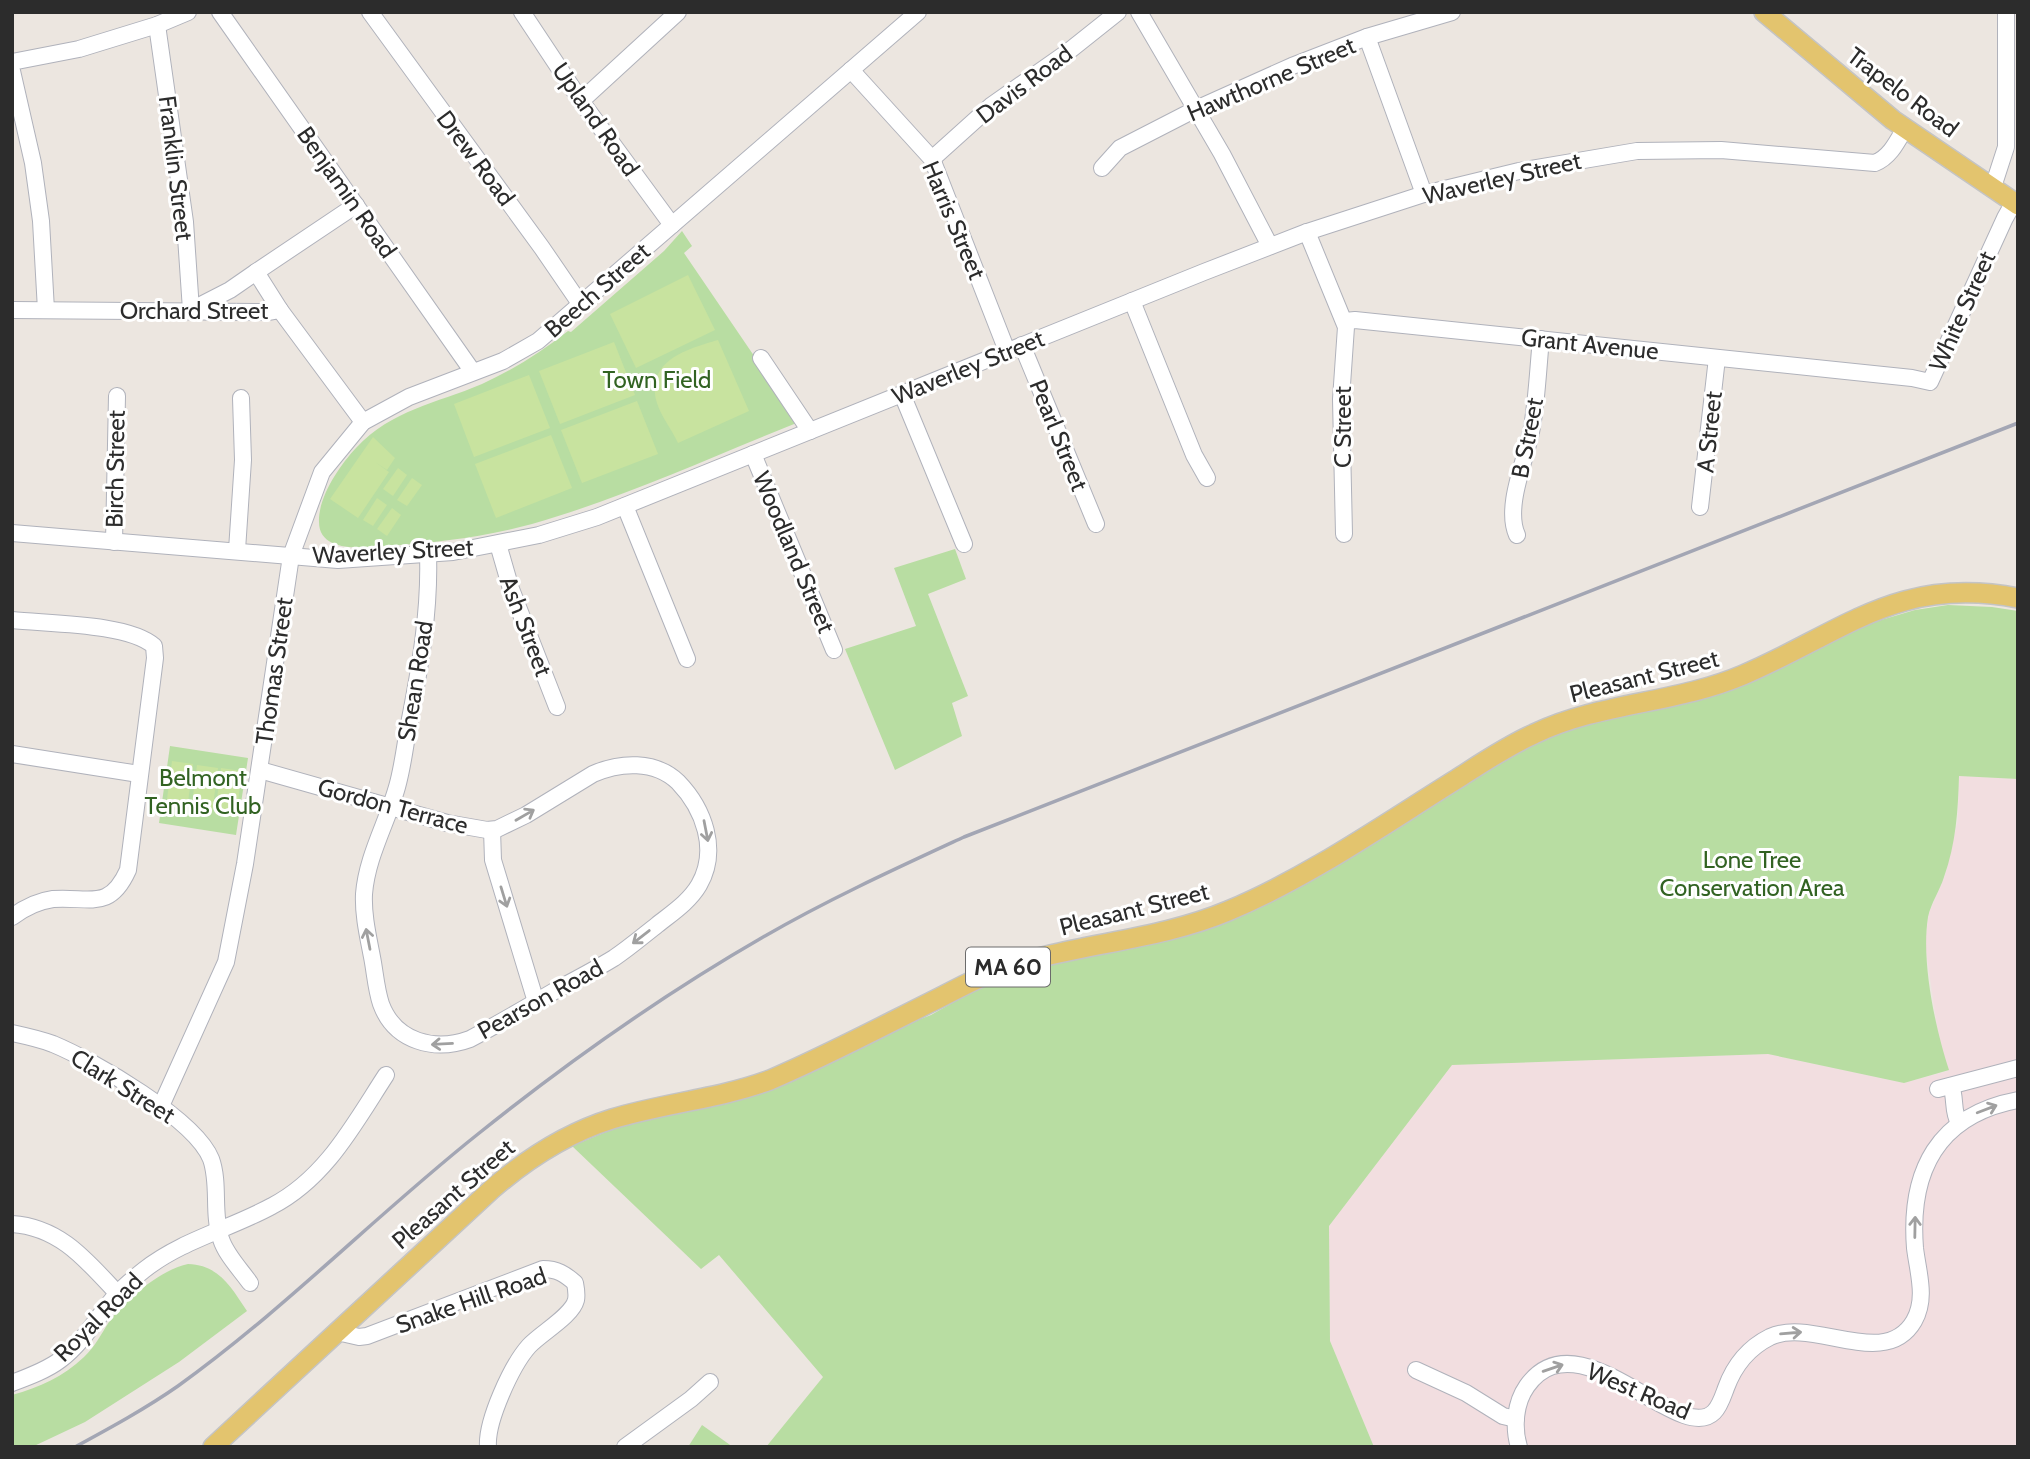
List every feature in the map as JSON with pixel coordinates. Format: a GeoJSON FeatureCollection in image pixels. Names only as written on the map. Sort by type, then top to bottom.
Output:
{"type":"FeatureCollection","features":[{"type":"Feature","properties":{"kind":"main road","name":"Trapelo Road"},"geometry":{"type":"LineString","coordinates":[[1777,16],[1905,128],[2016,204]]}},
{"type":"Feature","properties":{"kind":"main road","name":"Pleasant Street"},"geometry":{"type":"LineString","coordinates":[[213,1447],[508,1175],[541,1151],[592,1126],[631,1114],[746,1089],[770,1080],[978,978],[1012,966],[1067,951],[1154,935],[1226,912],[1291,881],[1504,750],[1557,723],[1584,714],[1688,694],[1729,681],[1860,617],[1904,600],[1929,594],[1964,592],[2018,598]]}},
{"type":"Feature","properties":{"kind":"street"},"geometry":{"type":"LineString","coordinates":[[12,62],[79,49],[157,25],[188,12]]}},
{"type":"Feature","properties":{"kind":"street","name":"Benjamin Road"},"geometry":{"type":"LineString","coordinates":[[220,12],[473,372]]}},
{"type":"Feature","properties":{"kind":"street","name":"Drew Road"},"geometry":{"type":"LineString","coordinates":[[370,12],[581,305]]}},
{"type":"Feature","properties":{"kind":"street","name":"Upland Road"},"geometry":{"type":"LineString","coordinates":[[522,12],[581,101],[672,225]]}},
{"type":"Feature","properties":{"kind":"street"},"geometry":{"type":"LineString","coordinates":[[581,101],[678,12]]}},
{"type":"Feature","properties":{"kind":"street","name":"Beech Street"},"geometry":{"type":"LineString","coordinates":[[291,556],[322,472],[363,422],[409,397],[503,361],[538,341],[918,12]]}},
{"type":"Feature","properties":{"kind":"street","name":"Davis Road"},"geometry":{"type":"LineString","coordinates":[[932,159],[992,105],[1069,51],[1118,12]]}},
{"type":"Feature","properties":{"kind":"street"},"geometry":{"type":"LineString","coordinates":[[1139,12],[1222,154],[1270,246]]}},
{"type":"Feature","properties":{"kind":"street","name":"Hawthorne Street"},"geometry":{"type":"LineString","coordinates":[[1102,168],[1120,148],[1292,66],[1367,37],[1451,12]]}},
{"type":"Feature","properties":{"kind":"street"},"geometry":{"type":"LineString","coordinates":[[1993,187],[2011,125],[2006,12]]}},
{"type":"Feature","properties":{"kind":"street","name":"Franklin Street"},"geometry":{"type":"LineString","coordinates":[[157,25],[185,222],[191,310]]}},
{"type":"Feature","properties":{"kind":"street"},"geometry":{"type":"LineString","coordinates":[[1367,37],[1424,194]]}},
{"type":"Feature","properties":{"kind":"street","name":"Harris Street"},"geometry":{"type":"LineString","coordinates":[[851,70],[932,159],[1015,348]]}},
{"type":"Feature","properties":{"kind":"street"},"geometry":{"type":"LineString","coordinates":[[12,71],[33,163],[41,221],[46,310]]}},
{"type":"Feature","properties":{"kind":"street","name":"Waverley Street"},"geometry":{"type":"LineString","coordinates":[[12,533],[338,560],[428,554],[498,544],[559,530],[625,506],[1270,246],[1424,194],[1519,171],[1637,151],[1721,150],[1875,163],[1890,152],[1905,128]]}},
{"type":"Feature","properties":{"kind":"street","name":"White Street"},"geometry":{"type":"LineString","coordinates":[[1930,383],[2004,218],[2016,204]]}},
{"type":"Feature","properties":{"kind":"street"},"geometry":{"type":"LineString","coordinates":[[191,310],[230,290],[356,205]]}},
{"type":"Feature","properties":{"kind":"street"},"geometry":{"type":"LineString","coordinates":[[1307,232],[1345,321]]}},
{"type":"Feature","properties":{"kind":"street"},"geometry":{"type":"LineString","coordinates":[[256,272],[279,310]]}},
{"type":"Feature","properties":{"kind":"street"},"geometry":{"type":"LineString","coordinates":[[1132,301],[1194,455],[1207,478]]}},
{"type":"Feature","properties":{"kind":"street","name":"Orchard Street"},"geometry":{"type":"LineString","coordinates":[[12,310],[279,310],[363,422]]}},
{"type":"Feature","properties":{"kind":"street","name":"Grant Avenue"},"geometry":{"type":"LineString","coordinates":[[1345,321],[1912,377],[1930,383]]}},
{"type":"Feature","properties":{"kind":"street","name":"C Street"},"geometry":{"type":"LineString","coordinates":[[1344,534],[1341,408],[1345,321]]}},
{"type":"Feature","properties":{"kind":"street","name":"B Street"},"geometry":{"type":"LineString","coordinates":[[1517,535],[1514,523],[1515,502],[1532,429],[1541,339]]}},
{"type":"Feature","properties":{"kind":"street","name":"Pearl Street"},"geometry":{"type":"LineString","coordinates":[[1015,348],[1096,524]]}},
{"type":"Feature","properties":{"kind":"street"},"geometry":{"type":"LineString","coordinates":[[761,358],[810,431]]}},
{"type":"Feature","properties":{"kind":"street","name":"A Street"},"geometry":{"type":"LineString","coordinates":[[1700,507],[1717,358]]}},
{"type":"Feature","properties":{"kind":"street"},"geometry":{"type":"LineString","coordinates":[[902,394],[964,544]]}},
{"type":"Feature","properties":{"kind":"street","name":"Birch Street"},"geometry":{"type":"LineString","coordinates":[[114,542],[117,396]]}},
{"type":"Feature","properties":{"kind":"street"},"geometry":{"type":"LineString","coordinates":[[237,550],[243,460],[241,398]]}},
{"type":"Feature","properties":{"kind":"street","name":"Woodland Street"},"geometry":{"type":"LineString","coordinates":[[753,454],[834,650]]}},
{"type":"Feature","properties":{"kind":"street"},"geometry":{"type":"LineString","coordinates":[[625,506],[687,659]]}},
{"type":"Feature","properties":{"kind":"street","name":"Ash Street"},"geometry":{"type":"LineString","coordinates":[[498,544],[507,578],[557,706]]}},
{"type":"Feature","properties":{"kind":"street","name":"Shean Road"},"geometry":{"type":"LineString","coordinates":[[382,1006],[367,931],[364,897],[369,867],[397,787],[417,682],[429,586],[428,554]]}},
{"type":"Feature","properties":{"kind":"street","name":"Thomas Street"},"geometry":{"type":"LineString","coordinates":[[161,1106],[226,962],[245,864],[291,556]]}},
{"type":"Feature","properties":{"kind":"street"},"geometry":{"type":"LineString","coordinates":[[12,620],[125,632],[144,638],[154,646],[155,658],[128,870],[120,887],[108,897],[94,900],[43,901],[12,917]]}},
{"type":"Feature","properties":{"kind":"street"},"geometry":{"type":"LineString","coordinates":[[12,754],[139,774]]}},
{"type":"Feature","properties":{"kind":"street","name":"Gordon Terrace"},"geometry":{"type":"LineString","coordinates":[[260,770],[447,823],[492,830],[526,815],[606,768],[632,765],[653,768],[674,779],[690,796],[702,816],[708,835],[707,854],[701,881],[693,894]]}},
{"type":"Feature","properties":{"kind":"street"},"geometry":{"type":"LineString","coordinates":[[492,830],[493,860],[536,1002]]}},
{"type":"Feature","properties":{"kind":"street","name":"Pearson Road"},"geometry":{"type":"LineString","coordinates":[[382,1006],[394,1024],[411,1038],[443,1046],[470,1039],[615,957],[693,894]]}},
{"type":"Feature","properties":{"kind":"street","name":"Clark Street"},"geometry":{"type":"LineString","coordinates":[[12,1033],[42,1040],[70,1052],[161,1106],[193,1133],[208,1154],[214,1174],[220,1238],[250,1283]]}},
{"type":"Feature","properties":{"kind":"street"},"geometry":{"type":"LineString","coordinates":[[1959,1123],[1945,1087],[2018,1068]]}},
{"type":"Feature","properties":{"kind":"street","name":"Royal Road"},"geometry":{"type":"LineString","coordinates":[[12,1382],[29,1377],[60,1360],[85,1335],[117,1293],[174,1249],[219,1231],[296,1192],[340,1146],[386,1075]]}},
{"type":"Feature","properties":{"kind":"street","name":"West Road"},"geometry":{"type":"LineString","coordinates":[[1518,1447],[1516,1419],[1519,1401],[1527,1386],[1538,1375],[1559,1365],[1575,1364],[1600,1370],[1663,1406],[1691,1416],[1705,1416],[1717,1408],[1741,1360],[1759,1343],[1779,1334],[1810,1332],[1874,1343],[1889,1341],[1902,1334],[1915,1319],[1921,1298],[1914,1227],[1921,1184],[1939,1142],[1959,1123],[1982,1110],[2018,1100]]}},
{"type":"Feature","properties":{"kind":"street"},"geometry":{"type":"LineString","coordinates":[[12,1224],[46,1232],[68,1244],[82,1255],[117,1293]]}},
{"type":"Feature","properties":{"kind":"street","name":"Snake Hill Road"},"geometry":{"type":"LineString","coordinates":[[337,1332],[367,1336],[543,1269],[557,1270],[567,1276],[575,1283],[577,1298],[568,1312],[531,1343],[519,1358],[493,1416],[488,1447]]}},
{"type":"Feature","properties":{"kind":"street"},"geometry":{"type":"LineString","coordinates":[[1416,1370],[1466,1393],[1503,1416],[1516,1419]]}},
{"type":"Feature","properties":{"kind":"street"},"geometry":{"type":"LineString","coordinates":[[625,1447],[710,1382]]}},
{"type":"Feature","properties":{"kind":"shaded area"},"geometry":{"type":"Polygon","coordinates":[[[1959,776],[2018,779],[2018,1447],[1374,1447],[1330,1341],[1329,1226],[1452,1065],[1768,1054],[1904,1083],[1948,1071],[1939,1040],[1925,943],[1929,913],[1945,876],[1958,820],[1959,776]]]}},
{"type":"Feature","properties":{"kind":"green space","name":"Town Field"},"geometry":{"type":"Polygon","coordinates":[[[682,231],[692,246],[684,253],[799,422],[633,490],[514,529],[440,541],[366,547],[334,544],[326,539],[319,522],[326,492],[343,463],[370,435],[415,409],[493,379],[568,331],[571,332],[664,251],[682,231]]]}},
{"type":"Feature","properties":{"kind":"green space"},"geometry":{"type":"Polygon","coordinates":[[[688,275],[715,330],[636,368],[610,314],[688,275]]]}},
{"type":"Feature","properties":{"kind":"green space"},"geometry":{"type":"Polygon","coordinates":[[[718,340],[749,411],[678,443],[657,403],[657,376],[663,367],[682,353],[718,340]]]}},
{"type":"Feature","properties":{"kind":"green space"},"geometry":{"type":"Polygon","coordinates":[[[614,342],[635,395],[560,424],[539,371],[614,342]]]}},
{"type":"Feature","properties":{"kind":"green space"},"geometry":{"type":"Polygon","coordinates":[[[529,375],[550,428],[474,457],[454,404],[529,375]]]}},
{"type":"Feature","properties":{"kind":"green space"},"geometry":{"type":"Polygon","coordinates":[[[637,401],[658,454],[582,483],[561,430],[637,401]]]}},
{"type":"Feature","properties":{"kind":"green space"},"geometry":{"type":"Polygon","coordinates":[[[551,435],[572,488],[496,518],[475,464],[551,435]]]}},
{"type":"Feature","properties":{"kind":"green space"},"geometry":{"type":"Polygon","coordinates":[[[373,437],[395,458],[387,470],[375,462],[389,472],[358,518],[330,499],[373,437]]]}},
{"type":"Feature","properties":{"kind":"green space"},"geometry":{"type":"Polygon","coordinates":[[[398,468],[407,475],[393,496],[383,489],[398,468]]]}},
{"type":"Feature","properties":{"kind":"green space"},"geometry":{"type":"Polygon","coordinates":[[[412,478],[422,485],[407,506],[397,500],[412,478]]]}},
{"type":"Feature","properties":{"kind":"green space"},"geometry":{"type":"Polygon","coordinates":[[[377,498],[387,505],[373,526],[363,520],[377,498]]]}},
{"type":"Feature","properties":{"kind":"green space"},"geometry":{"type":"Polygon","coordinates":[[[392,508],[401,515],[387,536],[377,529],[392,508]]]}},
{"type":"Feature","properties":{"kind":"green space"},"geometry":{"type":"Polygon","coordinates":[[[955,549],[966,579],[928,594],[968,696],[952,703],[962,736],[895,770],[845,649],[916,626],[894,568],[955,549]]]}},
{"type":"Feature","properties":{"kind":"green space","name":"Lone Tree Conservation Area"},"geometry":{"type":"Polygon","coordinates":[[[1948,605],[2018,611],[2018,779],[1959,776],[1954,840],[1948,865],[1928,917],[1928,974],[1949,1070],[1904,1083],[1768,1054],[1452,1065],[1329,1226],[1330,1341],[1374,1447],[766,1447],[823,1377],[719,1255],[701,1269],[572,1146],[618,1127],[748,1097],[931,1015],[982,986],[1032,968],[1157,942],[1522,749],[1573,727],[1704,699],[1864,625],[1915,610],[1948,605]]]}},
{"type":"Feature","properties":{"kind":"green space","name":"Belmont Tennis Club"},"geometry":{"type":"Polygon","coordinates":[[[170,746],[248,758],[236,835],[159,823],[170,746]]]}},
{"type":"Feature","properties":{"kind":"green space"},"geometry":{"type":"Polygon","coordinates":[[[172,761],[193,764],[187,810],[166,807],[172,761]]]}},
{"type":"Feature","properties":{"kind":"green space"},"geometry":{"type":"Polygon","coordinates":[[[197,765],[218,768],[212,813],[191,811],[197,765]]]}},
{"type":"Feature","properties":{"kind":"green space"},"geometry":{"type":"Polygon","coordinates":[[[221,768],[242,771],[236,817],[215,814],[221,768]]]}},
{"type":"Feature","properties":{"kind":"green space"},"geometry":{"type":"Polygon","coordinates":[[[188,1264],[199,1265],[216,1273],[247,1311],[179,1362],[85,1422],[32,1447],[12,1447],[12,1395],[42,1385],[68,1370],[88,1353],[116,1313],[134,1295],[167,1272],[188,1264]]]}},
{"type":"Feature","properties":{"kind":"green space"},"geometry":{"type":"Polygon","coordinates":[[[702,1425],[733,1447],[688,1447],[702,1425]]]}},
{"type":"Feature","properties":{"kind":"railway"},"geometry":{"type":"LineString","coordinates":[[75,1447],[153,1403],[217,1357],[440,1165],[582,1055],[690,981],[814,909],[964,837],[2018,423]]}}]}
